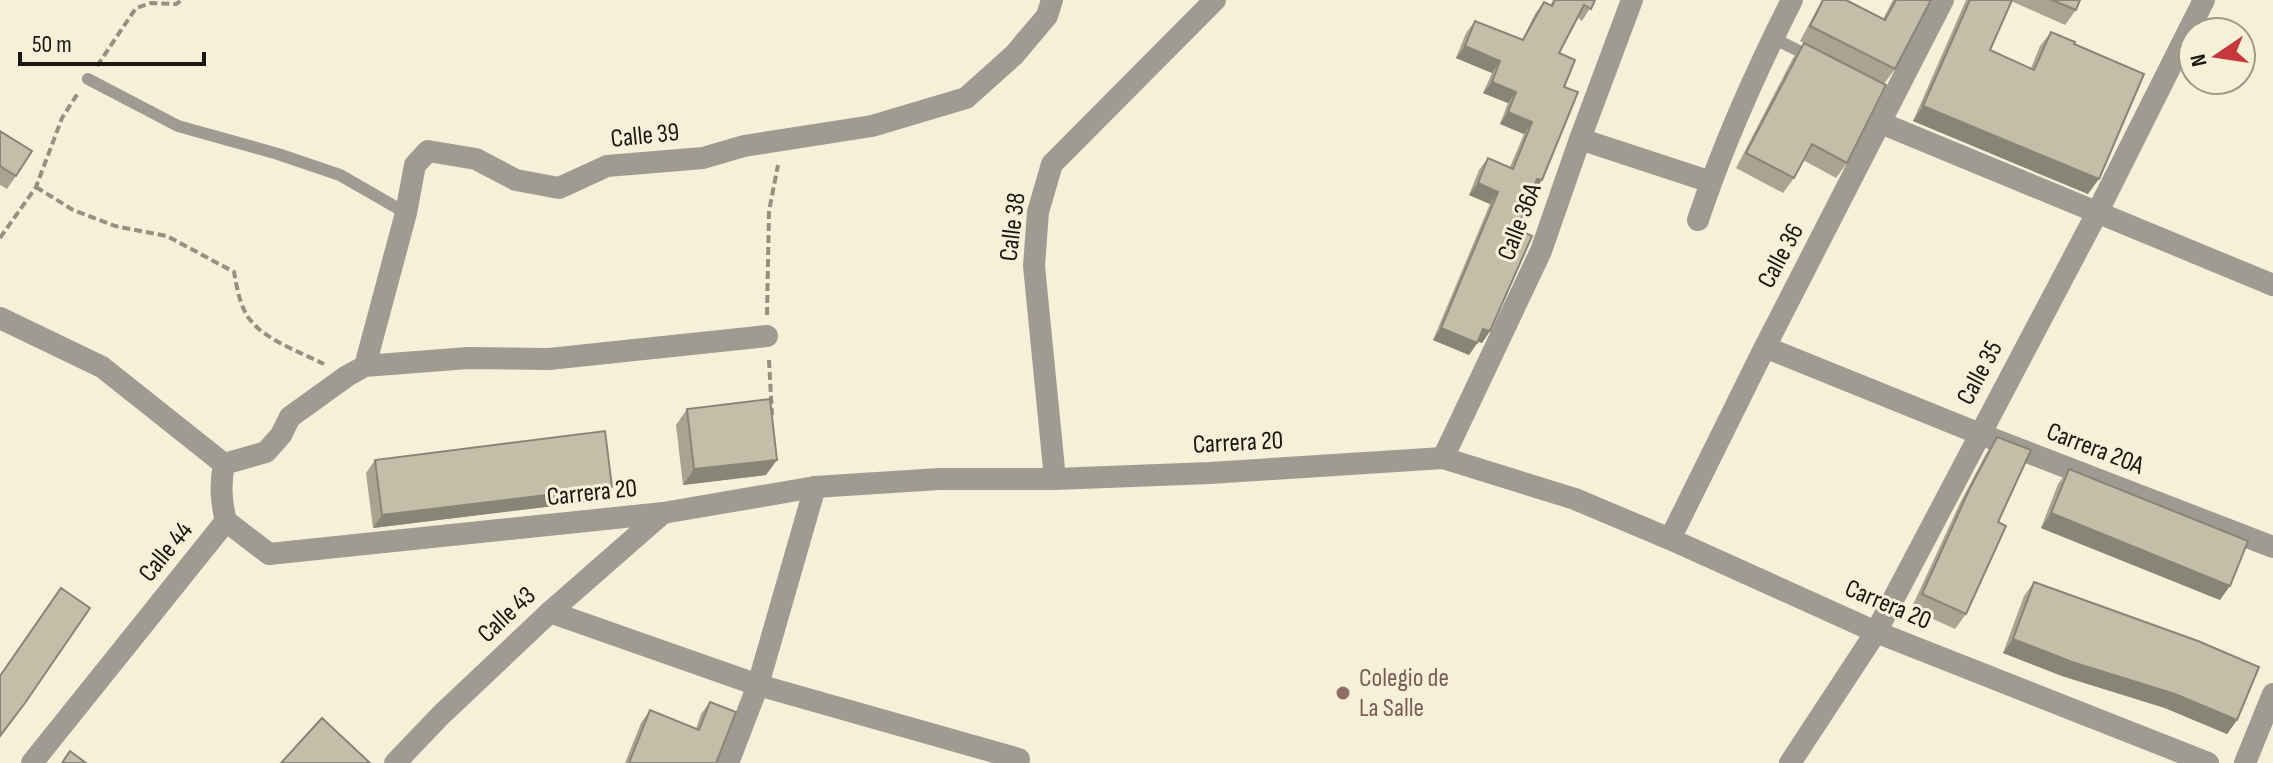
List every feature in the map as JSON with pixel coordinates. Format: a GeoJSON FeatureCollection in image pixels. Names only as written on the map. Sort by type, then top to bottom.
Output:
{"type":"FeatureCollection","features":[{"type":"Feature","properties":{"kind":"street","name":"Calle 39"},"geometry":{"type":"LineString","coordinates":[[356,371],[406,213],[415,165],[428,151],[476,159],[516,180],[559,188],[607,166],[703,158],[744,146],[872,126],[966,98],[1014,55],[1047,16],[1052,0]]}},
{"type":"Feature","properties":{"kind":"street","name":"Calle 38"},"geometry":{"type":"LineString","coordinates":[[1055,479],[1034,266],[1038,212],[1052,164],[1215,0]]}},
{"type":"Feature","properties":{"kind":"street","name":"Calle 36A"},"geometry":{"type":"LineString","coordinates":[[1443,458],[1541,251],[1632,0]]}},
{"type":"Feature","properties":{"kind":"street"},"geometry":{"type":"LineString","coordinates":[[1698,220],[1711,182],[1792,0]]}},
{"type":"Feature","properties":{"kind":"street","name":"Calle 36"},"geometry":{"type":"LineString","coordinates":[[1670,539],[1881,123],[1886,95],[1943,0]]}},
{"type":"Feature","properties":{"kind":"street","name":"Calle 35"},"geometry":{"type":"LineString","coordinates":[[1790,763],[1876,632],[2097,213],[2204,0]]}},
{"type":"Feature","properties":{"kind":"street"},"geometry":{"type":"LineString","coordinates":[[1881,123],[2273,285]]}},
{"type":"Feature","properties":{"kind":"street"},"geometry":{"type":"LineString","coordinates":[[1580,139],[1711,182]]}},
{"type":"Feature","properties":{"kind":"street"},"geometry":{"type":"LineString","coordinates":[[0,318],[102,367],[224,464],[266,452],[281,435],[290,417],[356,371],[468,358],[549,359],[767,336]]}},
{"type":"Feature","properties":{"kind":"street","name":"Carrera 20A"},"geometry":{"type":"LineString","coordinates":[[1765,347],[2273,547]]}},
{"type":"Feature","properties":{"kind":"street","name":"Carrera 20"},"geometry":{"type":"LineString","coordinates":[[226,521],[269,554],[663,513],[815,487],[939,479],[1055,479],[1210,473],[1443,458],[1575,499],[1876,632],[2208,763]]}},
{"type":"Feature","properties":{"kind":"street","name":"Calle 44"},"geometry":{"type":"LineString","coordinates":[[32,763],[226,521],[221,502],[224,464]]}},
{"type":"Feature","properties":{"kind":"street"},"geometry":{"type":"LineString","coordinates":[[728,763],[758,685],[815,487]]}},
{"type":"Feature","properties":{"kind":"street","name":"Calle 43"},"geometry":{"type":"LineString","coordinates":[[395,763],[550,612],[663,513]]}},
{"type":"Feature","properties":{"kind":"street"},"geometry":{"type":"LineString","coordinates":[[550,612],[758,685],[1019,759]]}},
{"type":"Feature","properties":{"kind":"street"},"geometry":{"type":"LineString","coordinates":[[2245,763],[2273,694]]}},
{"type":"Feature","properties":{"kind":"lane"},"geometry":{"type":"LineString","coordinates":[[1773,38],[1826,65]]}},
{"type":"Feature","properties":{"kind":"lane"},"geometry":{"type":"LineString","coordinates":[[88,79],[178,126],[340,175],[406,213]]}},
{"type":"Feature","properties":{"kind":"path"},"geometry":{"type":"LineString","coordinates":[[0,238],[36,187],[62,118],[136,8],[151,3],[176,4],[182,0]]}},
{"type":"Feature","properties":{"kind":"path"},"geometry":{"type":"LineString","coordinates":[[36,187],[73,210],[115,226],[167,236],[234,272],[239,298],[251,321],[273,339],[356,371]]}},
{"type":"Feature","properties":{"kind":"building"},"geometry":{"type":"Polygon","coordinates":[[[1555,0],[1595,0],[1591,9],[1584,5],[1559,53],[1575,60],[1564,87],[1578,92],[1542,180],[1537,179],[1517,229],[1532,236],[1490,331],[1483,329],[1477,343],[1441,328],[1498,192],[1478,183],[1488,158],[1513,169],[1532,122],[1508,112],[1516,92],[1492,82],[1500,61],[1465,46],[1475,21],[1523,40],[1544,2],[1552,6],[1555,0]]]}},
{"type":"Feature","properties":{"kind":"building"},"geometry":{"type":"Polygon","coordinates":[[[1823,0],[1846,0],[1885,20],[1896,0],[1931,0],[1895,69],[1810,26],[1823,0]]]}},
{"type":"Feature","properties":{"kind":"building"},"geometry":{"type":"Polygon","coordinates":[[[1970,0],[2012,0],[1990,50],[2034,70],[2051,32],[2144,74],[2099,179],[1923,106],[1970,0]]]}},
{"type":"Feature","properties":{"kind":"building"},"geometry":{"type":"Polygon","coordinates":[[[2052,0],[2080,0],[2076,10],[2052,0]]]}},
{"type":"Feature","properties":{"kind":"building"},"geometry":{"type":"Polygon","coordinates":[[[1804,43],[1886,85],[1847,163],[1812,144],[1794,178],[1746,153],[1804,43]]]}},
{"type":"Feature","properties":{"kind":"building"},"geometry":{"type":"Polygon","coordinates":[[[0,131],[32,151],[16,176],[0,166],[0,131]]]}},
{"type":"Feature","properties":{"kind":"building"},"geometry":{"type":"Polygon","coordinates":[[[770,399],[777,460],[694,469],[687,409],[770,399]]]}},
{"type":"Feature","properties":{"kind":"building"},"geometry":{"type":"Polygon","coordinates":[[[605,431],[612,487],[382,515],[375,460],[605,431]]]}},
{"type":"Feature","properties":{"kind":"building"},"geometry":{"type":"Polygon","coordinates":[[[1997,437],[2031,450],[1998,522],[2006,526],[1966,614],[1922,594],[1997,437]]]}},
{"type":"Feature","properties":{"kind":"building"},"geometry":{"type":"Polygon","coordinates":[[[2069,469],[2248,541],[2230,586],[2051,513],[2069,469]]]}},
{"type":"Feature","properties":{"kind":"building"},"geometry":{"type":"Polygon","coordinates":[[[2034,582],[2198,641],[2259,667],[2237,720],[2175,694],[2072,662],[2013,639],[2034,582]]]}},
{"type":"Feature","properties":{"kind":"building"},"geometry":{"type":"Polygon","coordinates":[[[61,588],[90,608],[0,736],[0,676],[61,588]]]}},
{"type":"Feature","properties":{"kind":"building"},"geometry":{"type":"Polygon","coordinates":[[[710,702],[736,712],[716,763],[629,763],[650,710],[699,730],[710,702]]]}},
{"type":"Feature","properties":{"kind":"building"},"geometry":{"type":"Polygon","coordinates":[[[322,718],[370,763],[281,763],[322,718]]]}},
{"type":"Feature","properties":{"kind":"building"},"geometry":{"type":"Polygon","coordinates":[[[70,751],[86,763],[62,763],[70,751]]]}},
{"type":"Feature","properties":{"kind":"place","name":"Colegio de La Salle"},"geometry":{"type":"Point","coordinates":[1343,693]}}]}
